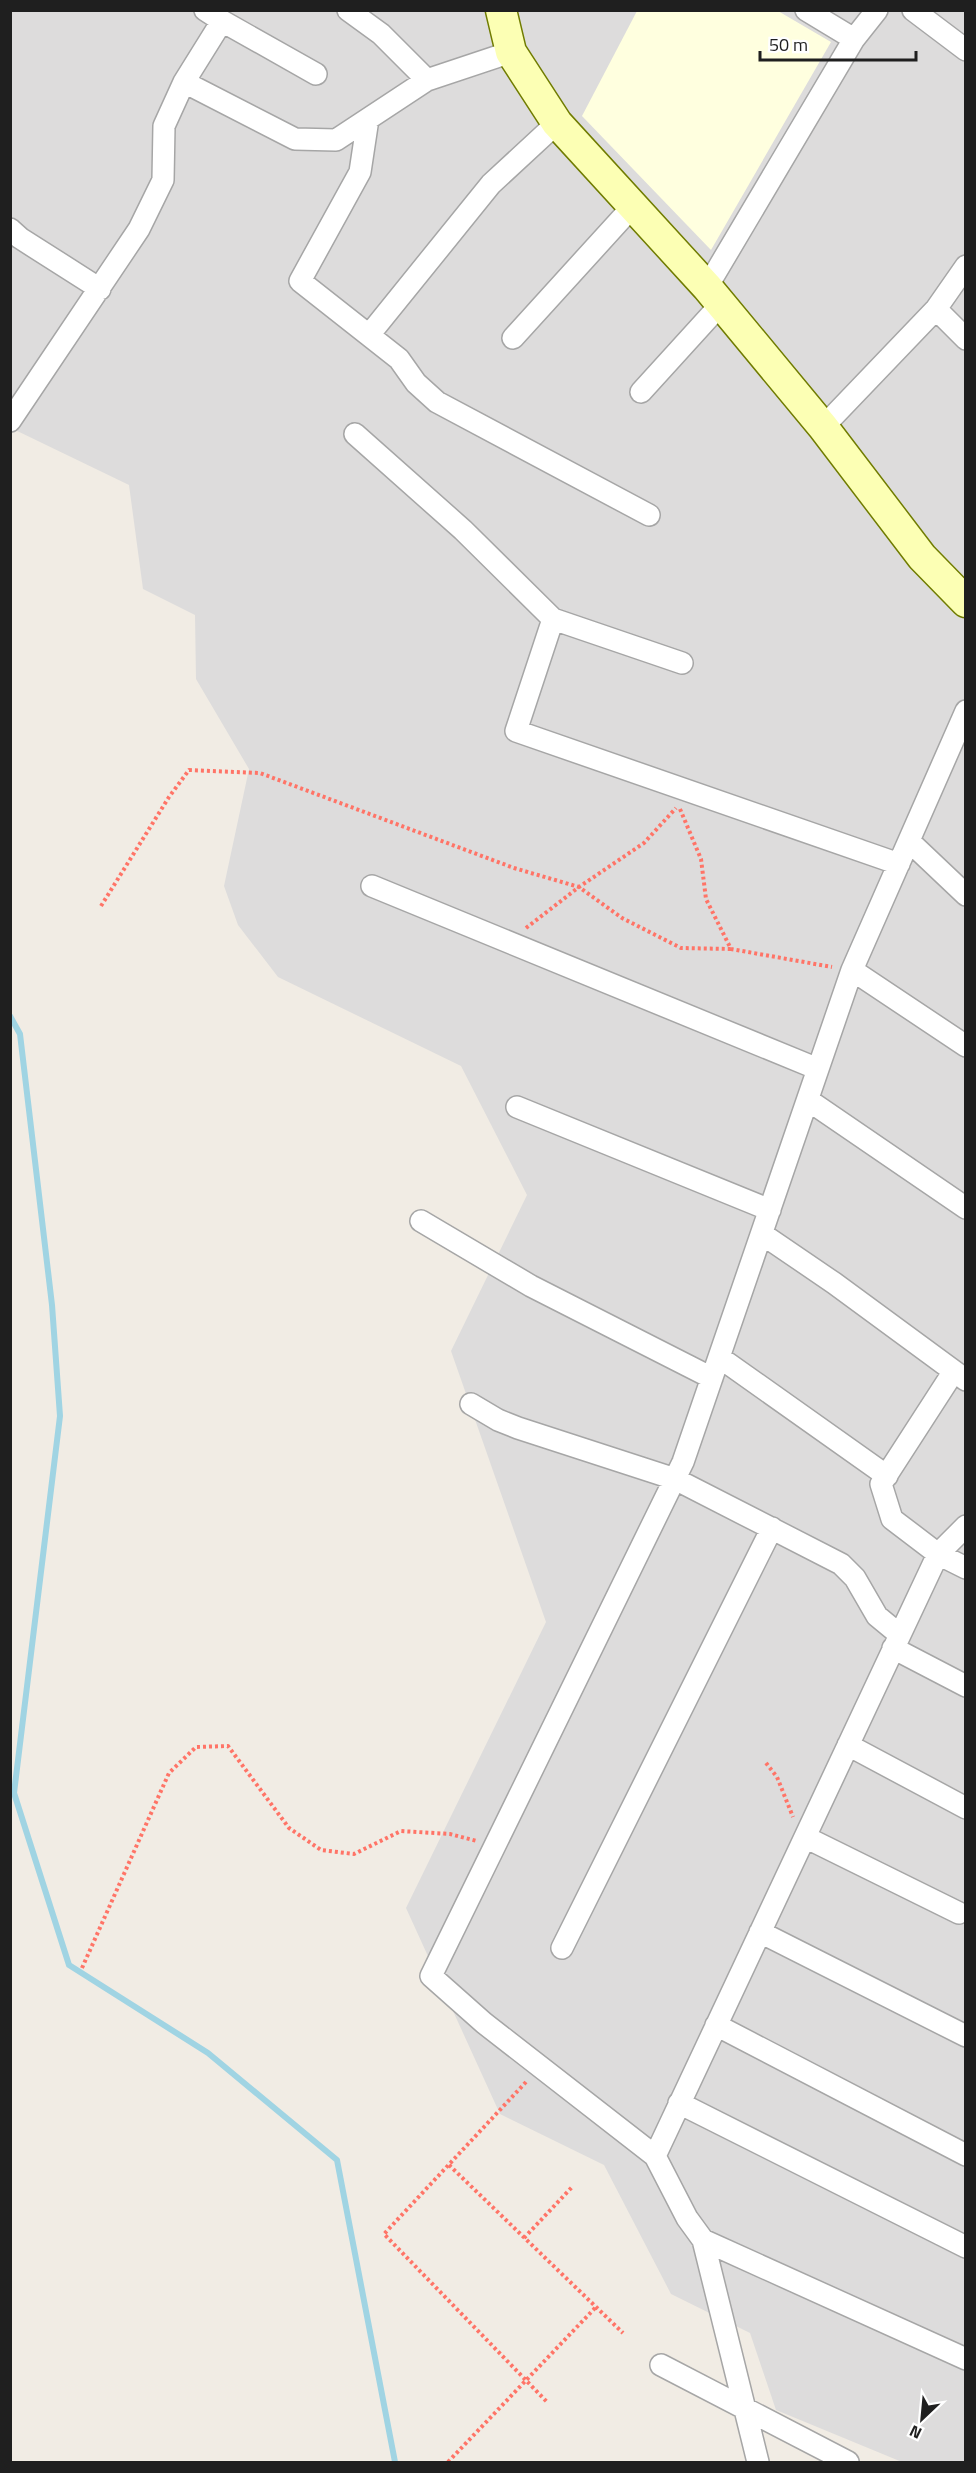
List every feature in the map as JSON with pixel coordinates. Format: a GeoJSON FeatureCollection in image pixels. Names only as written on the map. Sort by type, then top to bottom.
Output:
{"type":"FeatureCollection","features":[{"type":"Feature","properties":{"kind":"main road"},"geometry":{"type":"LineString","coordinates":[[501,10],[511,52],[558,123],[714,296],[823,427],[922,557],[966,602]]}},
{"type":"Feature","properties":{"kind":"street"},"geometry":{"type":"LineString","coordinates":[[348,10],[381,34],[427,80]]}},
{"type":"Feature","properties":{"kind":"street"},"geometry":{"type":"LineString","coordinates":[[806,10],[854,39]]}},
{"type":"Feature","properties":{"kind":"street"},"geometry":{"type":"LineString","coordinates":[[641,392],[714,296],[854,39],[877,10]]}},
{"type":"Feature","properties":{"kind":"street"},"geometry":{"type":"LineString","coordinates":[[913,10],[966,51]]}},
{"type":"Feature","properties":{"kind":"street"},"geometry":{"type":"LineString","coordinates":[[10,421],[139,229],[163,180],[164,126],[213,16],[316,75]]}},
{"type":"Feature","properties":{"kind":"street"},"geometry":{"type":"LineString","coordinates":[[184,82],[295,139],[336,140],[427,80],[511,52]]}},
{"type":"Feature","properties":{"kind":"street"},"geometry":{"type":"LineString","coordinates":[[368,118],[360,172],[300,281],[399,359],[416,383],[437,402],[649,515]]}},
{"type":"Feature","properties":{"kind":"street"},"geometry":{"type":"LineString","coordinates":[[369,335],[491,184],[558,123]]}},
{"type":"Feature","properties":{"kind":"street"},"geometry":{"type":"LineString","coordinates":[[513,338],[633,206]]}},
{"type":"Feature","properties":{"kind":"street"},"geometry":{"type":"LineString","coordinates":[[10,229],[20,238],[100,289]]}},
{"type":"Feature","properties":{"kind":"street"},"geometry":{"type":"LineString","coordinates":[[823,427],[936,309],[964,270]]}},
{"type":"Feature","properties":{"kind":"street"},"geometry":{"type":"LineString","coordinates":[[936,309],[966,339]]}},
{"type":"Feature","properties":{"kind":"street"},"geometry":{"type":"LineString","coordinates":[[355,434],[463,530],[553,620],[682,663]]}},
{"type":"Feature","properties":{"kind":"street"},"geometry":{"type":"LineString","coordinates":[[553,620],[516,731],[899,864]]}},
{"type":"Feature","properties":{"kind":"street"},"geometry":{"type":"LineString","coordinates":[[758,2463],[703,2240],[687,2218],[655,2156],[484,2023],[431,1976],[683,1462],[852,970],[966,711]]}},
{"type":"Feature","properties":{"kind":"street"},"geometry":{"type":"LineString","coordinates":[[909,841],[966,895]]}},
{"type":"Feature","properties":{"kind":"street"},"geometry":{"type":"LineString","coordinates":[[372,886],[818,1069]]}},
{"type":"Feature","properties":{"kind":"street"},"geometry":{"type":"LineString","coordinates":[[852,970],[966,1046]]}},
{"type":"Feature","properties":{"kind":"street"},"geometry":{"type":"LineString","coordinates":[[808,1100],[966,1208]]}},
{"type":"Feature","properties":{"kind":"street"},"geometry":{"type":"LineString","coordinates":[[517,1107],[770,1210]]}},
{"type":"Feature","properties":{"kind":"street"},"geometry":{"type":"LineString","coordinates":[[421,1221],[531,1286],[712,1378]]}},
{"type":"Feature","properties":{"kind":"street"},"geometry":{"type":"LineString","coordinates":[[762,1234],[834,1282],[960,1376],[881,1485],[892,1519],[938,1554],[966,1568]]}},
{"type":"Feature","properties":{"kind":"street"},"geometry":{"type":"LineString","coordinates":[[719,1357],[887,1476]]}},
{"type":"Feature","properties":{"kind":"street"},"geometry":{"type":"LineString","coordinates":[[471,1404],[498,1420],[518,1428],[675,1479],[841,1564],[855,1578],[877,1616],[897,1641],[966,1686]]}},
{"type":"Feature","properties":{"kind":"street"},"geometry":{"type":"LineString","coordinates":[[655,2156],[938,1554],[966,1526]]}},
{"type":"Feature","properties":{"kind":"street"},"geometry":{"type":"LineString","coordinates":[[562,1948],[772,1528]]}},
{"type":"Feature","properties":{"kind":"street"},"geometry":{"type":"LineString","coordinates":[[848,1745],[966,1808]]}},
{"type":"Feature","properties":{"kind":"street"},"geometry":{"type":"LineString","coordinates":[[807,1832],[959,1913]]}},
{"type":"Feature","properties":{"kind":"street"},"geometry":{"type":"LineString","coordinates":[[760,1932],[966,2036]]}},
{"type":"Feature","properties":{"kind":"street"},"geometry":{"type":"LineString","coordinates":[[716,2025],[966,2155]]}},
{"type":"Feature","properties":{"kind":"street"},"geometry":{"type":"LineString","coordinates":[[679,2103],[812,2172],[966,2247]]}},
{"type":"Feature","properties":{"kind":"street"},"geometry":{"type":"LineString","coordinates":[[703,2240],[966,2359]]}},
{"type":"Feature","properties":{"kind":"street"},"geometry":{"type":"LineString","coordinates":[[661,2365],[848,2463]]}},
{"type":"Feature","properties":{"kind":"path"},"geometry":{"type":"LineString","coordinates":[[101,906],[169,797],[189,770],[260,773],[514,868],[579,887],[621,918],[681,948],[730,949],[852,970]]}},
{"type":"Feature","properties":{"kind":"path"},"geometry":{"type":"LineString","coordinates":[[507,942],[579,887],[644,843],[679,806],[701,859],[706,899],[730,949]]}},
{"type":"Feature","properties":{"kind":"path"},"geometry":{"type":"LineString","coordinates":[[82,1968],[169,1773],[196,1747],[228,1746],[289,1828],[321,1850],[354,1854],[400,1831],[450,1834],[495,1845]]}},
{"type":"Feature","properties":{"kind":"path"},"geometry":{"type":"LineString","coordinates":[[766,1763],[777,1777],[791,1816],[807,1832]]}},
{"type":"Feature","properties":{"kind":"path"},"geometry":{"type":"LineString","coordinates":[[541,2066],[384,2234],[548,2403]]}},
{"type":"Feature","properties":{"kind":"path"},"geometry":{"type":"LineString","coordinates":[[448,2165],[623,2333]]}},
{"type":"Feature","properties":{"kind":"path"},"geometry":{"type":"LineString","coordinates":[[524,2238],[573,2186]]}},
{"type":"Feature","properties":{"kind":"path"},"geometry":{"type":"LineString","coordinates":[[448,2463],[596,2307]]}},
{"type":"Feature","properties":{"kind":"shaded area"},"geometry":{"type":"Polygon","coordinates":[[[10,11],[965,11],[965,2462],[902,2462],[776,2410],[750,2333],[671,2294],[604,2165],[500,2114],[406,1908],[546,1622],[451,1351],[527,1195],[461,1066],[278,977],[238,925],[224,886],[249,769],[196,679],[195,615],[143,589],[129,485],[11,428],[10,11]]]}},
{"type":"Feature","properties":{"kind":"shaded area"},"geometry":{"type":"Polygon","coordinates":[[[637,11],[778,11],[831,42],[711,250],[582,116],[637,11]]]}},
{"type":"Feature","properties":{"kind":"waterway"},"geometry":{"type":"LineString","coordinates":[[10,1016],[20,1034],[52,1305],[60,1416],[14,1793],[69,1965],[208,2053],[337,2160],[395,2462]]}}]}
